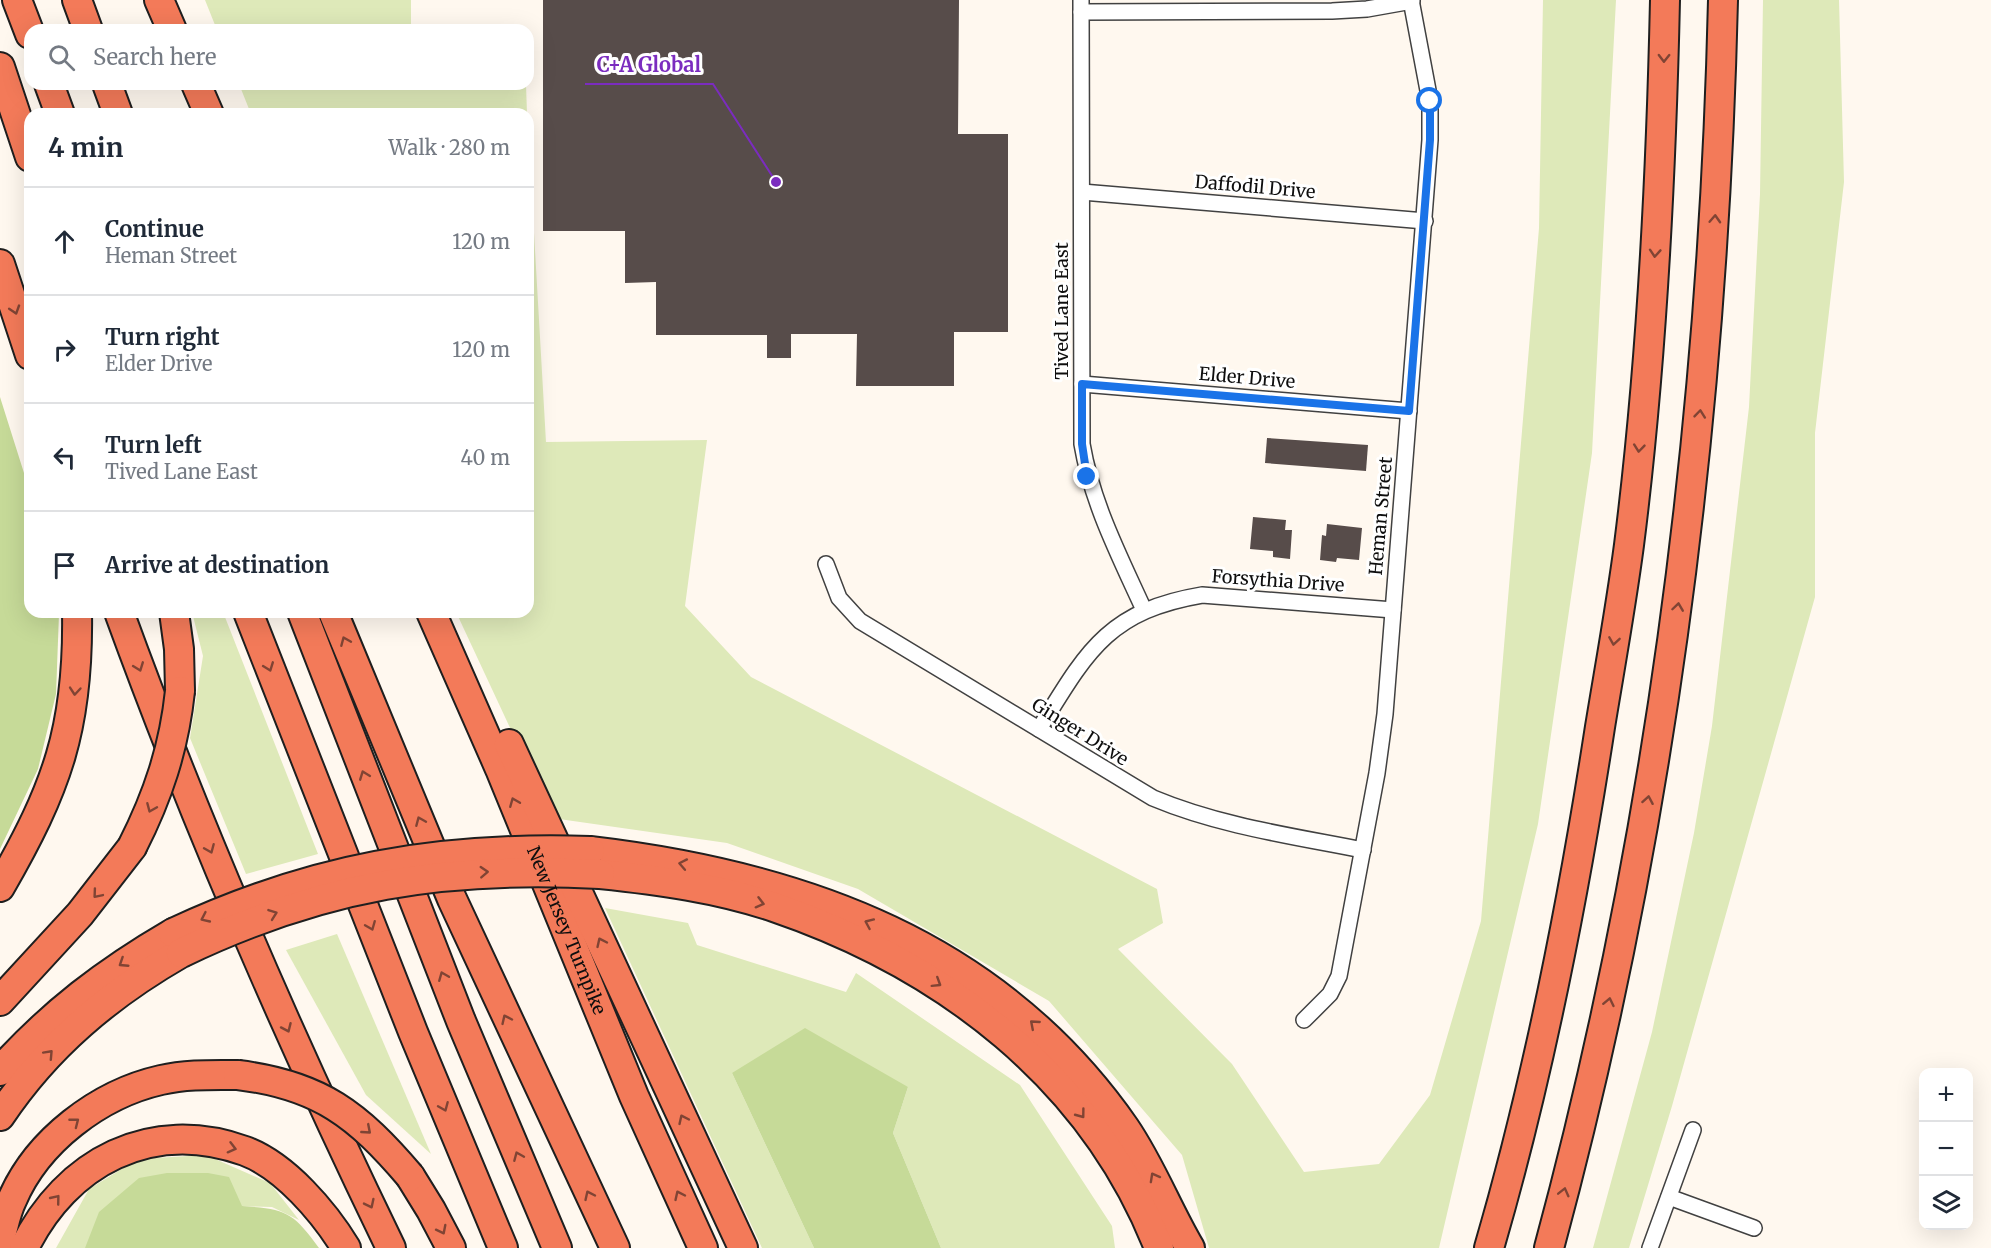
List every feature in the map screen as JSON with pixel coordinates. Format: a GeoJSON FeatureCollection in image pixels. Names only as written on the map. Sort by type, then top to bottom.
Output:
{"type":"FeatureCollection","features":[{"type":"Feature","properties":{"kind":"highway"},"geometry":{"type":"LineString","coordinates":[[17,0],[26,24]]}},
{"type":"Feature","properties":{"kind":"highway"},"geometry":{"type":"LineString","coordinates":[[77,0],[86,24]]}},
{"type":"Feature","properties":{"kind":"highway"},"geometry":{"type":"LineString","coordinates":[[159,0],[169,24]]}},
{"type":"Feature","properties":{"kind":"highway"},"geometry":{"type":"LineString","coordinates":[[1489,1248],[1554,989],[1584,829],[1628,546],[1645,391],[1656,234],[1665,0]]}},
{"type":"Feature","properties":{"kind":"highway"},"geometry":{"type":"LineString","coordinates":[[1549,1248],[1606,1018],[1653,774],[1678,612],[1691,514],[1707,344],[1713,255],[1723,0]]}},
{"type":"Feature","properties":{"kind":"highway"},"geometry":{"type":"LineString","coordinates":[[0,67],[24,139]]}},
{"type":"Feature","properties":{"kind":"highway"},"geometry":{"type":"LineString","coordinates":[[51,90],[58,108]]}},
{"type":"Feature","properties":{"kind":"highway"},"geometry":{"type":"LineString","coordinates":[[109,90],[116,108]]}},
{"type":"Feature","properties":{"kind":"highway"},"geometry":{"type":"LineString","coordinates":[[199,90],[206,108]]}},
{"type":"Feature","properties":{"kind":"highway"},"geometry":{"type":"LineString","coordinates":[[0,264],[24,337]]}},
{"type":"Feature","properties":{"kind":"highway"},"geometry":{"type":"LineString","coordinates":[[0,887],[35,826],[52,787],[66,741],[75,699],[77,618]]}},
{"type":"Feature","properties":{"kind":"highway"},"geometry":{"type":"LineString","coordinates":[[121,618],[192,803],[255,957],[321,1104],[391,1248]]}},
{"type":"Feature","properties":{"kind":"highway"},"geometry":{"type":"LineString","coordinates":[[0,1001],[80,914],[132,847],[151,810],[176,730],[180,691],[179,649],[175,618]]}},
{"type":"Feature","properties":{"kind":"highway"},"geometry":{"type":"LineString","coordinates":[[250,618],[413,1032],[503,1248]]}},
{"type":"Feature","properties":{"kind":"highway"},"geometry":{"type":"LineString","coordinates":[[304,618],[461,1021],[557,1248]]}},
{"type":"Feature","properties":{"kind":"highway"},"geometry":{"type":"LineString","coordinates":[[335,618],[452,899],[615,1248]]}},
{"type":"Feature","properties":{"kind":"highway","name":"New Jersey Turnpike"},"geometry":{"type":"LineString","coordinates":[[434,618],[500,769],[634,1096],[703,1248]]}},
{"type":"Feature","properties":{"kind":"highway"},"geometry":{"type":"LineString","coordinates":[[457,672],[503,730],[743,1248]]}},
{"type":"Feature","properties":{"kind":"highway"},"geometry":{"type":"LineString","coordinates":[[0,1071],[34,1033],[77,995],[123,962],[177,943],[229,930],[283,910],[386,884],[488,872],[662,860],[779,886],[920,944],[1005,999],[1040,1029],[1089,1080],[1126,1129],[1155,1178],[1177,1243]]}},
{"type":"Feature","properties":{"kind":"highway"},"geometry":{"type":"LineString","coordinates":[[595,863],[772,907],[868,945],[944,987],[992,1022],[1036,1061],[1078,1110],[1113,1161],[1177,1243]]}},
{"type":"Feature","properties":{"kind":"highway"},"geometry":{"type":"LineString","coordinates":[[0,1116],[21,1084],[96,1008],[136,979],[177,943]]}},
{"type":"Feature","properties":{"kind":"highway"},"geometry":{"type":"LineString","coordinates":[[0,1239],[11,1200],[31,1166],[59,1135],[90,1111],[123,1093],[160,1080],[197,1074],[238,1075],[273,1080],[300,1089],[347,1113],[379,1140],[410,1176],[451,1248]]}},
{"type":"Feature","properties":{"kind":"highway"},"geometry":{"type":"LineString","coordinates":[[24,1248],[40,1218],[64,1189],[96,1164],[131,1147],[170,1140],[207,1141],[246,1152],[286,1176],[309,1198],[346,1248]]}},
{"type":"Feature","properties":{"kind":"highway"},"geometry":{"type":"LineString","coordinates":[[1113,1161],[1138,1248]]}},
{"type":"Feature","properties":{"kind":"street"},"geometry":{"type":"LineString","coordinates":[[1081,6],[1332,11],[1367,9],[1411,0]]}},
{"type":"Feature","properties":{"kind":"street","name":"Heman Street"},"geometry":{"type":"LineString","coordinates":[[1304,1020],[1330,994],[1339,976],[1380,750],[1430,140],[1430,101],[1411,0]]}},
{"type":"Feature","properties":{"kind":"street","name":"Tived Lane East"},"geometry":{"type":"LineString","coordinates":[[1081,6],[1082,444],[1087,477],[1098,509],[1144,610]]}},
{"type":"Feature","properties":{"kind":"street","name":"Daffodil Drive"},"geometry":{"type":"LineString","coordinates":[[1082,192],[1425,221]]}},
{"type":"Feature","properties":{"kind":"street","name":"Elder Drive"},"geometry":{"type":"LineString","coordinates":[[1082,384],[1409,411]]}},
{"type":"Feature","properties":{"kind":"street","name":"Ginger Drive"},"geometry":{"type":"LineString","coordinates":[[826,564],[839,598],[860,621],[1111,775],[1153,798],[1190,814],[1363,850]]}},
{"type":"Feature","properties":{"kind":"street","name":"Forsythia Drive"},"geometry":{"type":"LineString","coordinates":[[1039,729],[1078,666],[1096,644],[1117,625],[1144,610],[1173,600],[1202,595],[1393,610]]}},
{"type":"Feature","properties":{"kind":"street"},"geometry":{"type":"LineString","coordinates":[[1650,1248],[1693,1130]]}},
{"type":"Feature","properties":{"kind":"street"},"geometry":{"type":"LineString","coordinates":[[1669,1197],[1754,1228]]}},
{"type":"Feature","properties":{"kind":"green space"},"geometry":{"type":"Polygon","coordinates":[[[205,0],[411,0],[411,24],[215,24],[205,0]]]}},
{"type":"Feature","properties":{"kind":"green space"},"geometry":{"type":"Polygon","coordinates":[[[1543,0],[1616,0],[1592,453],[1538,824],[1439,1248],[1209,1248],[1182,1155],[1049,1001],[858,889],[727,843],[552,818],[459,618],[534,618],[534,233],[546,442],[707,440],[685,606],[751,677],[1157,889],[1163,923],[1118,949],[1232,1064],[1304,1172],[1379,1164],[1430,1095],[1481,921],[1539,228],[1543,0]]]}},
{"type":"Feature","properties":{"kind":"green space"},"geometry":{"type":"Polygon","coordinates":[[[1763,0],[1839,0],[1844,182],[1815,433],[1815,597],[1672,1106],[1629,1248],[1593,1248],[1652,1032],[1694,833],[1712,726],[1749,407],[1760,194],[1763,0]]]}},
{"type":"Feature","properties":{"kind":"green space"},"geometry":{"type":"Polygon","coordinates":[[[241,90],[526,90],[527,108],[249,108],[241,90]]]}},
{"type":"Feature","properties":{"kind":"green space"},"geometry":{"type":"Polygon","coordinates":[[[0,397],[24,473],[24,618],[59,618],[56,694],[38,769],[0,849],[0,397]]]}},
{"type":"Feature","properties":{"kind":"green space"},"geometry":{"type":"Polygon","coordinates":[[[194,618],[225,618],[318,854],[246,874],[190,738],[203,656],[194,618]]]}},
{"type":"Feature","properties":{"kind":"green space"},"geometry":{"type":"Polygon","coordinates":[[[605,908],[688,923],[697,945],[846,992],[856,973],[1020,1085],[1112,1226],[1115,1248],[941,1248],[893,1133],[908,1087],[732,1073],[814,1248],[762,1248],[605,908]]]}},
{"type":"Feature","properties":{"kind":"green space"},"geometry":{"type":"Polygon","coordinates":[[[337,934],[431,1154],[366,1095],[286,950],[337,934]]]}},
{"type":"Feature","properties":{"kind":"green space"},"geometry":{"type":"Polygon","coordinates":[[[805,1028],[908,1087],[893,1133],[941,1248],[814,1248],[732,1073],[805,1028]]]}},
{"type":"Feature","properties":{"kind":"green space"},"geometry":{"type":"Polygon","coordinates":[[[206,1155],[270,1183],[299,1220],[272,1207],[242,1206],[85,1248],[56,1248],[89,1189],[138,1159],[206,1155]]]}},
{"type":"Feature","properties":{"kind":"green space"},"geometry":{"type":"Polygon","coordinates":[[[167,1173],[208,1173],[229,1177],[242,1206],[279,1211],[287,1215],[302,1227],[319,1248],[85,1248],[99,1212],[139,1178],[167,1173]]]}},
{"type":"Feature","properties":{"kind":"building"},"geometry":{"type":"Polygon","coordinates":[[[543,0],[959,0],[958,134],[1008,134],[1008,332],[954,332],[954,386],[856,386],[857,334],[791,334],[791,358],[767,358],[767,335],[656,335],[656,282],[625,283],[625,231],[543,231],[543,0]]]}},
{"type":"Feature","properties":{"kind":"building"},"geometry":{"type":"Polygon","coordinates":[[[1267,438],[1368,445],[1366,471],[1265,463],[1267,438]]]}},
{"type":"Feature","properties":{"kind":"building"},"geometry":{"type":"Polygon","coordinates":[[[1253,517],[1286,520],[1285,530],[1292,530],[1290,559],[1273,557],[1273,551],[1250,549],[1253,517]]]}},
{"type":"Feature","properties":{"kind":"building"},"geometry":{"type":"Polygon","coordinates":[[[1327,524],[1362,528],[1359,560],[1337,558],[1336,562],[1320,560],[1322,535],[1326,536],[1327,524]]]}},
{"type":"Feature","properties":{"kind":"place","name":"C+A Global"},"geometry":{"type":"Point","coordinates":[776,182]}},
{"type":"Feature","properties":{"kind":"route"},"geometry":{"type":"LineString","coordinates":[[1087,477],[1082,444],[1082,384],[1409,411],[1425,221],[1430,101]]}}]}
